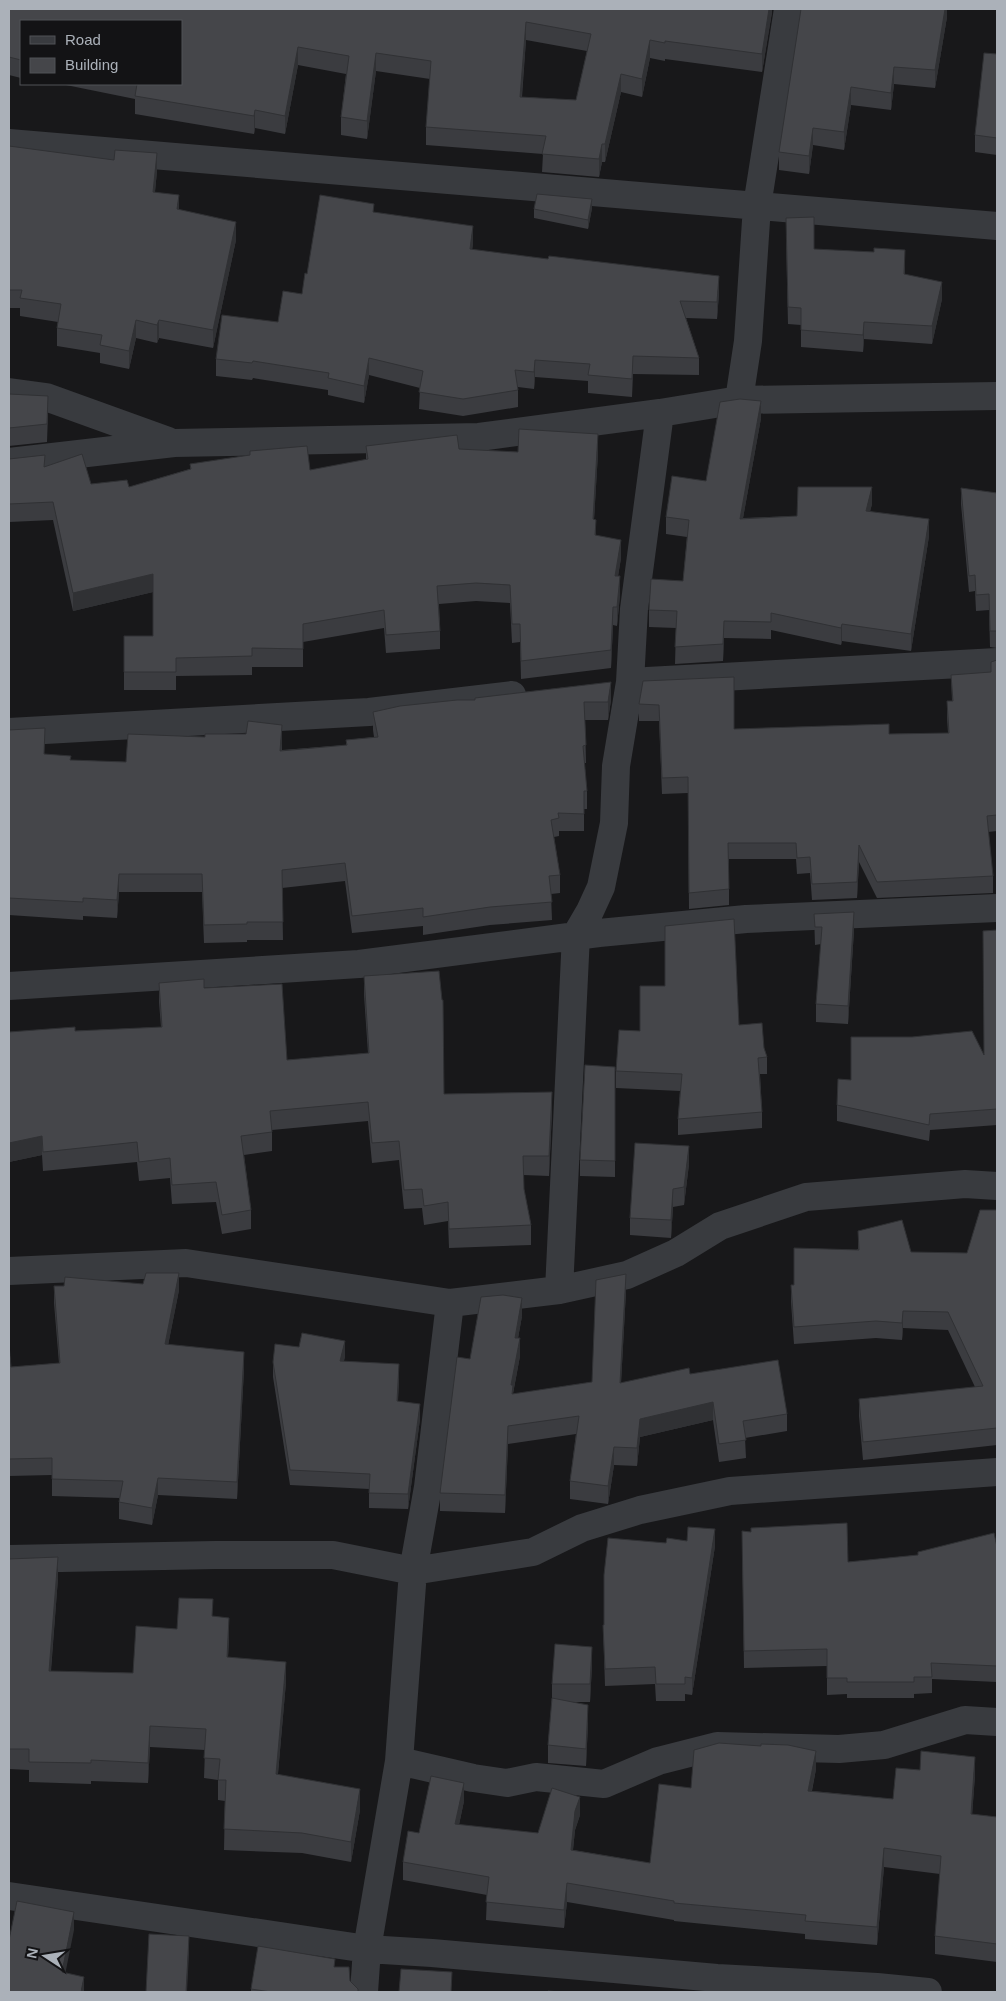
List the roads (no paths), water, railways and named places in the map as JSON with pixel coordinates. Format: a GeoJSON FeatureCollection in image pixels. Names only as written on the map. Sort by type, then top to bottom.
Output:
{"type":"FeatureCollection","features":[{"type":"Feature","properties":{"kind":"street"},"geometry":{"type":"LineString","coordinates":[[739,400],[748,342],[757,206],[788,9]]}},
{"type":"Feature","properties":{"kind":"street"},"geometry":{"type":"LineString","coordinates":[[9,143],[997,226]]}},
{"type":"Feature","properties":{"kind":"street"},"geometry":{"type":"LineString","coordinates":[[9,392],[46,397],[174,443]]}},
{"type":"Feature","properties":{"kind":"street"},"geometry":{"type":"LineString","coordinates":[[9,462],[174,443],[479,437],[660,413],[739,400],[997,396]]}},
{"type":"Feature","properties":{"kind":"street"},"geometry":{"type":"LineString","coordinates":[[559,1290],[576,936],[602,886],[614,823],[616,766],[630,682],[634,609],[660,413]]}},
{"type":"Feature","properties":{"kind":"street"},"geometry":{"type":"LineString","coordinates":[[601,685],[997,662]]}},
{"type":"Feature","properties":{"kind":"street"},"geometry":{"type":"LineString","coordinates":[[9,732],[369,712],[533,693]]}},
{"type":"Feature","properties":{"kind":"street"},"geometry":{"type":"LineString","coordinates":[[9,986],[359,964],[576,936],[746,919],[997,908]]}},
{"type":"Feature","properties":{"kind":"street"},"geometry":{"type":"LineString","coordinates":[[9,1271],[186,1263],[450,1303],[559,1290],[627,1276],[676,1254],[720,1226],[806,1197],[965,1184],[997,1186]]}},
{"type":"Feature","properties":{"kind":"street"},"geometry":{"type":"LineString","coordinates":[[364,1992],[367,1949],[400,1761],[413,1571],[428,1487],[450,1303]]}},
{"type":"Feature","properties":{"kind":"street"},"geometry":{"type":"LineString","coordinates":[[9,1559],[214,1554],[333,1555],[413,1571],[533,1552],[582,1528],[620,1516],[730,1491],[997,1472]]}},
{"type":"Feature","properties":{"kind":"street"},"geometry":{"type":"LineString","coordinates":[[400,1761],[473,1778],[507,1783],[536,1777],[604,1784],[658,1761],[717,1746],[839,1750],[884,1745],[966,1720],[997,1722]]}},
{"type":"Feature","properties":{"kind":"street"},"geometry":{"type":"LineString","coordinates":[[9,1896],[367,1949],[432,1953],[717,1985],[876,1987],[928,1992]]}}]}
